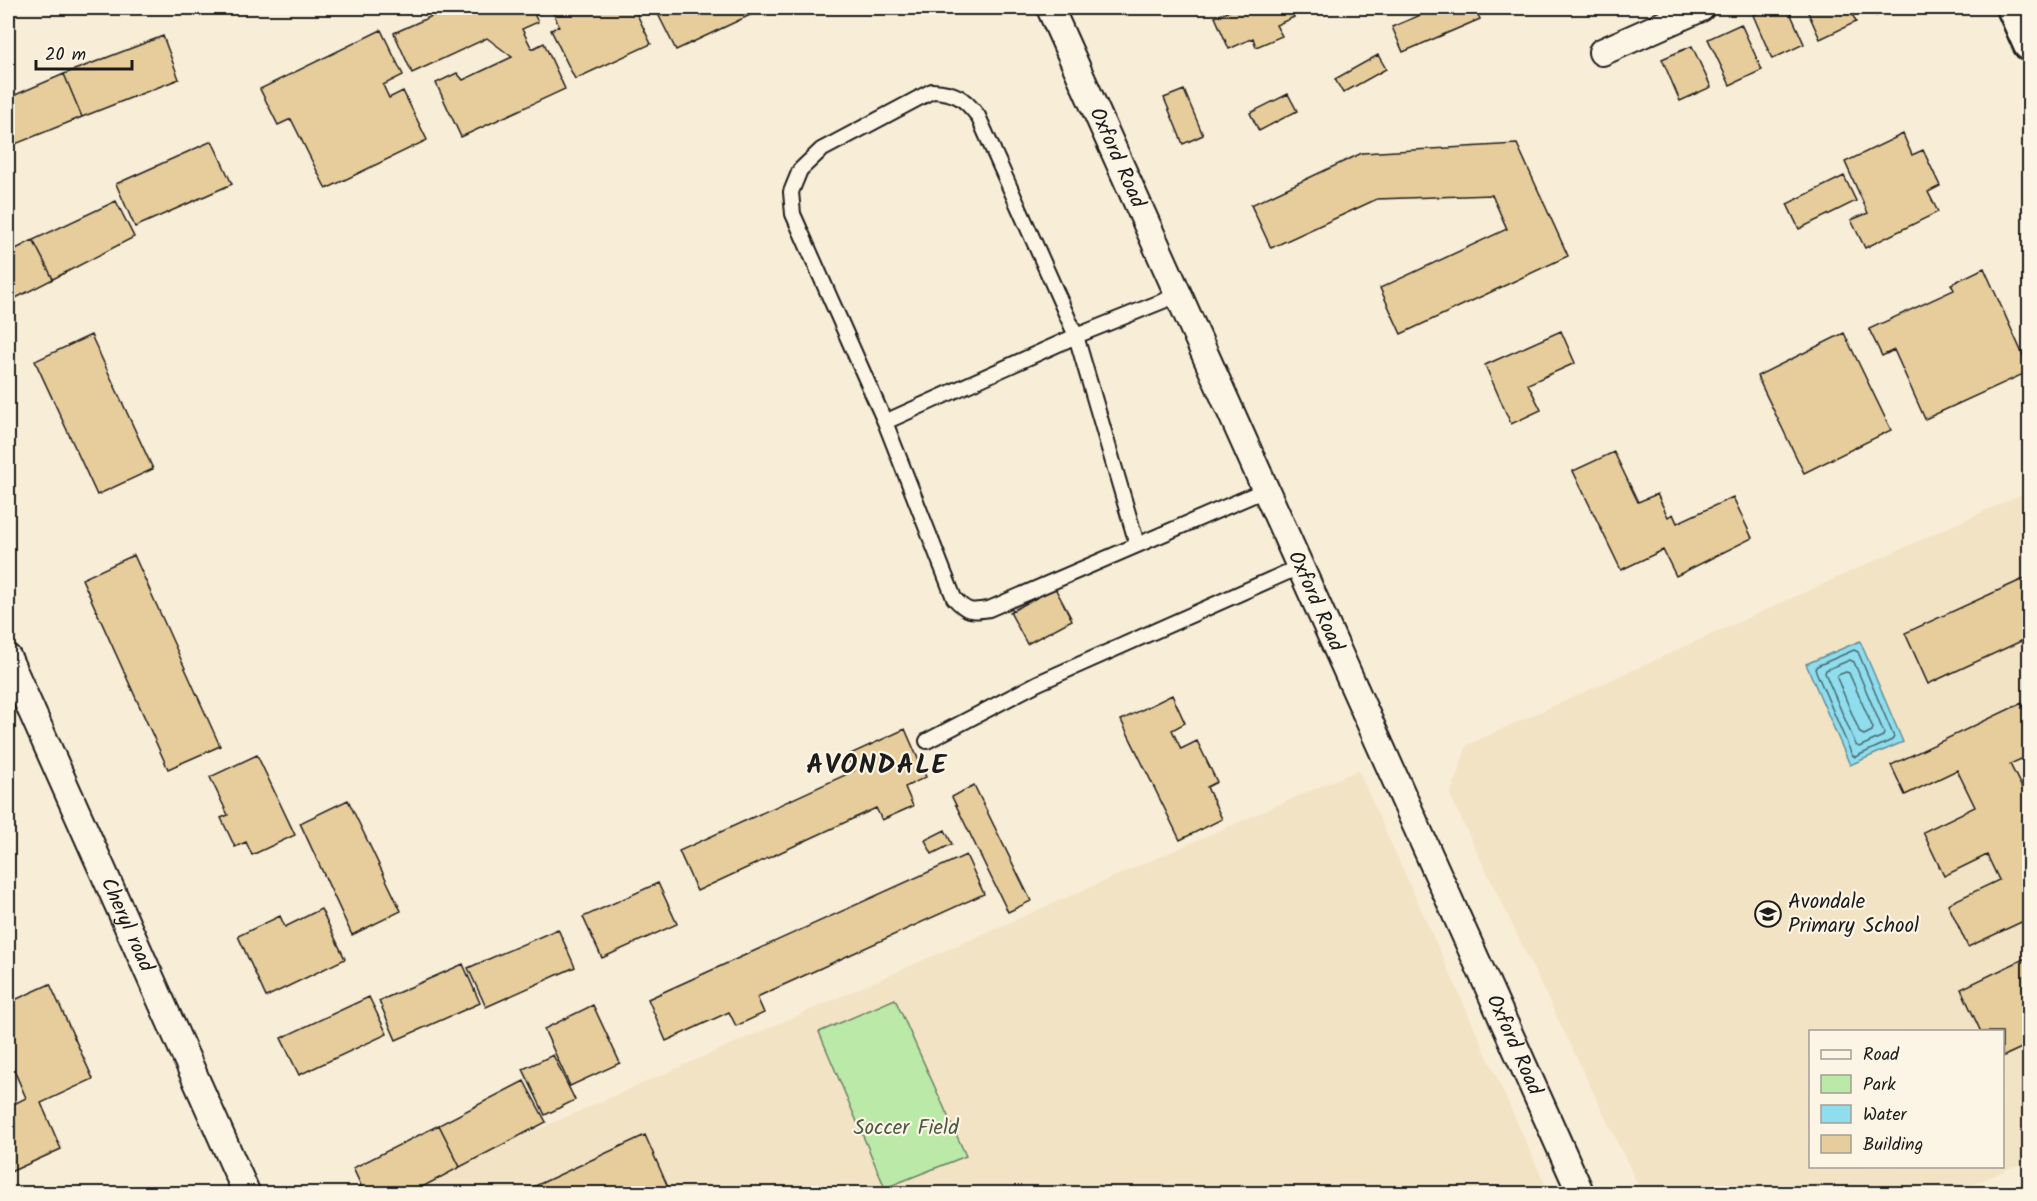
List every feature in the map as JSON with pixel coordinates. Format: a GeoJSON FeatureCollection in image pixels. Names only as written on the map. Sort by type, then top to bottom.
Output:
{"type":"FeatureCollection","features":[{"type":"Feature","properties":{"kind":"main road"},"geometry":{"type":"LineString","coordinates":[[2014,8],[2030,44]]}},
{"type":"Feature","properties":{"kind":"street","name":"Oxford Road"},"geometry":{"type":"LineString","coordinates":[[1050,8],[1581,1194]]}},
{"type":"Feature","properties":{"kind":"street"},"geometry":{"type":"LineString","coordinates":[[1602,52],[1701,8]]}},
{"type":"Feature","properties":{"kind":"street","name":"Cheryl road"},"geometry":{"type":"LineString","coordinates":[[8,658],[247,1194]]}},
{"type":"Feature","properties":{"kind":"lane"},"geometry":{"type":"LineString","coordinates":[[1137,544],[1076,336],[978,116],[967,102],[950,92],[932,91],[821,150],[800,170],[791,192],[793,214],[885,422],[954,598],[964,610],[989,609],[1265,490]]}},
{"type":"Feature","properties":{"kind":"lane"},"geometry":{"type":"LineString","coordinates":[[885,422],[1076,336],[1178,295]]}},
{"type":"Feature","properties":{"kind":"lane"},"geometry":{"type":"LineString","coordinates":[[927,741],[1038,683],[1299,567]]}},
{"type":"Feature","properties":{"kind":"shaded area","name":"Avondale Primary School"},"geometry":{"type":"Polygon","coordinates":[[[2029,491],[2029,1160],[1953,1193],[1642,1193],[1450,796],[1467,745],[2029,491]]]}},
{"type":"Feature","properties":{"kind":"shaded area"},"geometry":{"type":"Polygon","coordinates":[[[1358,770],[1549,1193],[390,1194],[1358,770]]]}},
{"type":"Feature","properties":{"kind":"green space","name":"Soccer Field"},"geometry":{"type":"Polygon","coordinates":[[[895,999],[966,1156],[885,1188],[819,1032],[895,999]]]}},
{"type":"Feature","properties":{"kind":"water"},"geometry":{"type":"Polygon","coordinates":[[[1860,641],[1903,742],[1850,765],[1806,664],[1860,641]]]}},
{"type":"Feature","properties":{"kind":"building"},"geometry":{"type":"Polygon","coordinates":[[[450,8],[531,8],[538,22],[522,29],[532,49],[544,43],[565,89],[461,137],[436,83],[457,73],[463,80],[512,57],[487,38],[412,73],[394,33],[450,8]]]}},
{"type":"Feature","properties":{"kind":"building"},"geometry":{"type":"Polygon","coordinates":[[[531,8],[551,8],[535,15],[531,8]]]}},
{"type":"Feature","properties":{"kind":"building"},"geometry":{"type":"Polygon","coordinates":[[[551,8],[634,8],[651,44],[575,79],[551,30],[559,26],[551,8]]]}},
{"type":"Feature","properties":{"kind":"building"},"geometry":{"type":"Polygon","coordinates":[[[655,8],[765,8],[676,50],[655,8]]]}},
{"type":"Feature","properties":{"kind":"building"},"geometry":{"type":"Polygon","coordinates":[[[1236,8],[1290,8],[1294,17],[1276,25],[1282,36],[1256,47],[1253,38],[1229,49],[1215,17],[1236,8]]]}},
{"type":"Feature","properties":{"kind":"building"},"geometry":{"type":"Polygon","coordinates":[[[1437,8],[1475,8],[1480,19],[1403,52],[1392,27],[1437,8]]]}},
{"type":"Feature","properties":{"kind":"building"},"geometry":{"type":"Polygon","coordinates":[[[1770,8],[1788,8],[1804,44],[1772,59],[1753,15],[1770,8]]]}},
{"type":"Feature","properties":{"kind":"building"},"geometry":{"type":"Polygon","coordinates":[[[1806,8],[1849,8],[1856,22],[1820,39],[1806,8]]]}},
{"type":"Feature","properties":{"kind":"building"},"geometry":{"type":"Polygon","coordinates":[[[1871,8],[1890,8],[1876,16],[1871,8]]]}},
{"type":"Feature","properties":{"kind":"building"},"geometry":{"type":"Polygon","coordinates":[[[1741,24],[1762,70],[1730,85],[1708,39],[1741,24]]]}},
{"type":"Feature","properties":{"kind":"building"},"geometry":{"type":"Polygon","coordinates":[[[381,30],[403,75],[383,85],[389,98],[403,91],[427,140],[326,189],[291,119],[278,125],[260,89],[381,30]]]}},
{"type":"Feature","properties":{"kind":"building"},"geometry":{"type":"Polygon","coordinates":[[[163,36],[179,79],[82,117],[64,74],[163,36]]]}},
{"type":"Feature","properties":{"kind":"building"},"geometry":{"type":"Polygon","coordinates":[[[1692,46],[1711,87],[1680,101],[1662,59],[1692,46]]]}},
{"type":"Feature","properties":{"kind":"building"},"geometry":{"type":"Polygon","coordinates":[[[1378,55],[1386,69],[1343,93],[1335,79],[1378,55]]]}},
{"type":"Feature","properties":{"kind":"building"},"geometry":{"type":"Polygon","coordinates":[[[64,74],[82,117],[8,147],[8,98],[64,74]]]}},
{"type":"Feature","properties":{"kind":"building"},"geometry":{"type":"Polygon","coordinates":[[[1184,90],[1203,135],[1183,144],[1164,98],[1184,90]]]}},
{"type":"Feature","properties":{"kind":"building"},"geometry":{"type":"Polygon","coordinates":[[[1288,94],[1297,111],[1259,131],[1250,113],[1288,94]]]}},
{"type":"Feature","properties":{"kind":"building"},"geometry":{"type":"Polygon","coordinates":[[[1903,134],[1912,155],[1923,150],[1940,186],[1928,192],[1938,212],[1865,248],[1851,220],[1868,213],[1845,162],[1903,134]]]}},
{"type":"Feature","properties":{"kind":"building"},"geometry":{"type":"Polygon","coordinates":[[[212,141],[232,184],[135,227],[116,184],[212,141]]]}},
{"type":"Feature","properties":{"kind":"building"},"geometry":{"type":"Polygon","coordinates":[[[1517,144],[1568,256],[1401,334],[1380,288],[1507,229],[1492,195],[1377,199],[1271,248],[1251,205],[1362,153],[1517,144]]]}},
{"type":"Feature","properties":{"kind":"building"},"geometry":{"type":"Polygon","coordinates":[[[1844,176],[1856,201],[1799,229],[1787,204],[1844,176]]]}},
{"type":"Feature","properties":{"kind":"building"},"geometry":{"type":"Polygon","coordinates":[[[116,201],[134,237],[53,279],[33,240],[116,201]]]}},
{"type":"Feature","properties":{"kind":"building"},"geometry":{"type":"Polygon","coordinates":[[[33,240],[53,279],[8,302],[8,253],[33,240]]]}},
{"type":"Feature","properties":{"kind":"building"},"geometry":{"type":"Polygon","coordinates":[[[1984,268],[2030,371],[1925,419],[1894,350],[1882,356],[1869,329],[1954,290],[1951,284],[1984,268]]]}},
{"type":"Feature","properties":{"kind":"building"},"geometry":{"type":"Polygon","coordinates":[[[1561,331],[1575,363],[1528,384],[1541,410],[1511,424],[1485,365],[1561,331]]]}},
{"type":"Feature","properties":{"kind":"building"},"geometry":{"type":"Polygon","coordinates":[[[1844,333],[1891,430],[1804,473],[1757,376],[1844,333]]]}},
{"type":"Feature","properties":{"kind":"building"},"geometry":{"type":"Polygon","coordinates":[[[91,335],[153,469],[97,495],[35,361],[91,335]]]}},
{"type":"Feature","properties":{"kind":"building"},"geometry":{"type":"Polygon","coordinates":[[[1614,452],[1638,502],[1657,494],[1668,517],[1673,514],[1677,523],[1733,497],[1752,538],[1676,576],[1663,550],[1621,570],[1573,471],[1614,452]]]}},
{"type":"Feature","properties":{"kind":"building"},"geometry":{"type":"Polygon","coordinates":[[[134,555],[220,746],[168,769],[82,579],[134,555]]]}},
{"type":"Feature","properties":{"kind":"building"},"geometry":{"type":"Polygon","coordinates":[[[2030,576],[2030,637],[1928,684],[1905,633],[2030,576]]]}},
{"type":"Feature","properties":{"kind":"building"},"geometry":{"type":"Polygon","coordinates":[[[1055,588],[1072,620],[1027,644],[1010,612],[1055,588]]]}},
{"type":"Feature","properties":{"kind":"building"},"geometry":{"type":"Polygon","coordinates":[[[1172,695],[1185,723],[1172,730],[1181,749],[1197,741],[1217,782],[1207,787],[1222,819],[1180,840],[1121,720],[1172,695]]]}},
{"type":"Feature","properties":{"kind":"building"},"geometry":{"type":"Polygon","coordinates":[[[2022,703],[2030,720],[2030,755],[2010,764],[2030,804],[2030,918],[1968,947],[1948,904],[1999,880],[1987,855],[1944,876],[1923,832],[1975,807],[1957,770],[1905,795],[1891,765],[2022,703]]]}},
{"type":"Feature","properties":{"kind":"building"},"geometry":{"type":"Polygon","coordinates":[[[905,729],[926,777],[905,787],[913,806],[882,820],[876,808],[697,891],[679,851],[854,771],[846,756],[905,729]]]}},
{"type":"Feature","properties":{"kind":"building"},"geometry":{"type":"Polygon","coordinates":[[[257,755],[295,835],[252,855],[246,842],[235,847],[221,818],[228,815],[210,777],[257,755]]]}},
{"type":"Feature","properties":{"kind":"building"},"geometry":{"type":"Polygon","coordinates":[[[974,785],[1031,901],[1008,912],[952,797],[974,785]]]}},
{"type":"Feature","properties":{"kind":"building"},"geometry":{"type":"Polygon","coordinates":[[[348,800],[401,911],[352,935],[300,823],[348,800]]]}},
{"type":"Feature","properties":{"kind":"building"},"geometry":{"type":"Polygon","coordinates":[[[945,830],[952,844],[932,854],[925,840],[945,830]]]}},
{"type":"Feature","properties":{"kind":"building"},"geometry":{"type":"Polygon","coordinates":[[[966,855],[984,894],[757,997],[764,1013],[736,1026],[729,1012],[666,1041],[648,999],[966,855]]]}},
{"type":"Feature","properties":{"kind":"building"},"geometry":{"type":"Polygon","coordinates":[[[658,883],[677,924],[602,958],[583,917],[658,883]]]}},
{"type":"Feature","properties":{"kind":"building"},"geometry":{"type":"Polygon","coordinates":[[[321,909],[345,959],[266,997],[238,936],[280,916],[285,927],[321,909]]]}},
{"type":"Feature","properties":{"kind":"building"},"geometry":{"type":"Polygon","coordinates":[[[558,929],[575,967],[486,1007],[468,968],[558,929]]]}},
{"type":"Feature","properties":{"kind":"building"},"geometry":{"type":"Polygon","coordinates":[[[2030,956],[2030,1044],[2004,1056],[2004,1030],[1980,1030],[1961,989],[2030,956]]]}},
{"type":"Feature","properties":{"kind":"building"},"geometry":{"type":"Polygon","coordinates":[[[463,964],[480,1003],[396,1040],[379,1001],[463,964]]]}},
{"type":"Feature","properties":{"kind":"building"},"geometry":{"type":"Polygon","coordinates":[[[50,984],[93,1079],[41,1103],[61,1149],[8,1173],[8,1107],[26,1098],[8,1056],[8,1003],[50,984]]]}},
{"type":"Feature","properties":{"kind":"building"},"geometry":{"type":"Polygon","coordinates":[[[369,997],[387,1034],[299,1075],[281,1038],[369,997]]]}},
{"type":"Feature","properties":{"kind":"building"},"geometry":{"type":"Polygon","coordinates":[[[593,1005],[620,1063],[570,1086],[544,1029],[593,1005]]]}},
{"type":"Feature","properties":{"kind":"building"},"geometry":{"type":"Polygon","coordinates":[[[553,1055],[575,1100],[545,1115],[523,1069],[553,1055]]]}},
{"type":"Feature","properties":{"kind":"building"},"geometry":{"type":"Polygon","coordinates":[[[524,1081],[546,1122],[460,1167],[439,1125],[524,1081]]]}},
{"type":"Feature","properties":{"kind":"building"},"geometry":{"type":"Polygon","coordinates":[[[439,1125],[460,1167],[409,1194],[365,1194],[353,1168],[439,1125]]]}},
{"type":"Feature","properties":{"kind":"building"},"geometry":{"type":"Polygon","coordinates":[[[645,1135],[671,1194],[518,1194],[645,1135]]]}},
{"type":"Feature","properties":{"kind":"place","name":"Avondale Primary School"},"geometry":{"type":"Point","coordinates":[1768,914]}},
{"type":"Feature","properties":{"kind":"district","name":"AVONDALE"},"geometry":{"type":"Point","coordinates":[877,765]}}]}
